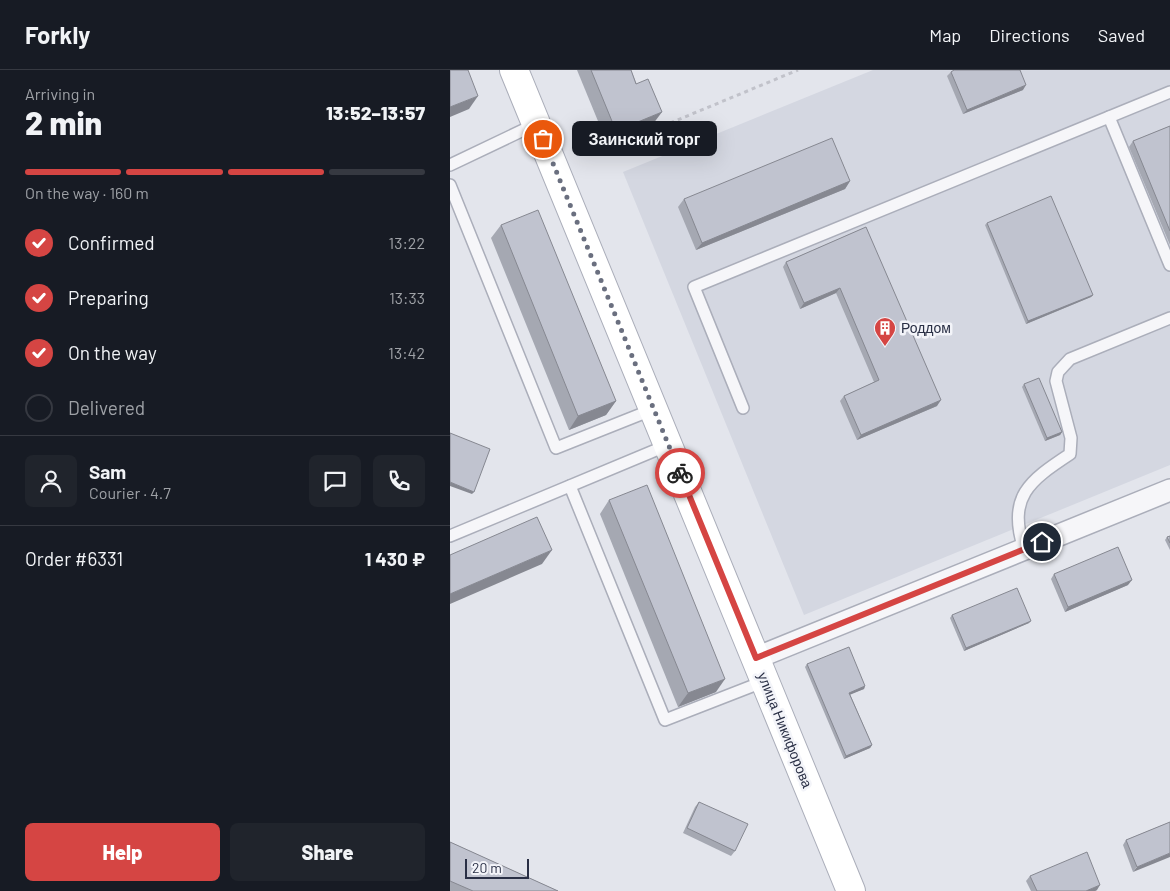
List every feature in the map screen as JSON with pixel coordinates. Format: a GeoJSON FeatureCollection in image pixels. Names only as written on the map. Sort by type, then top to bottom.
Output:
{"type":"FeatureCollection","features":[{"type":"Feature","properties":{"kind":"main road","name":"улица Никифорова"},"geometry":{"type":"LineString","coordinates":[[514,70],[852,891]]}},
{"type":"Feature","properties":{"kind":"street"},"geometry":{"type":"LineString","coordinates":[[760,669],[1024,549],[1170,490]]}},
{"type":"Feature","properties":{"kind":"lane"},"geometry":{"type":"LineString","coordinates":[[743,408],[694,287],[1170,92]]}},
{"type":"Feature","properties":{"kind":"lane"},"geometry":{"type":"LineString","coordinates":[[1110,117],[1170,265]]}},
{"type":"Feature","properties":{"kind":"lane"},"geometry":{"type":"LineString","coordinates":[[450,165],[536,124]]}},
{"type":"Feature","properties":{"kind":"lane"},"geometry":{"type":"LineString","coordinates":[[450,185],[556,448],[654,409]]}},
{"type":"Feature","properties":{"kind":"lane"},"geometry":{"type":"LineString","coordinates":[[1024,549],[1017,528],[1023,495],[1032,481],[1070,454],[1071,438],[1056,381],[1058,372],[1070,359],[1170,318]]}},
{"type":"Feature","properties":{"kind":"lane"},"geometry":{"type":"LineString","coordinates":[[450,536],[668,445]]}},
{"type":"Feature","properties":{"kind":"lane"},"geometry":{"type":"LineString","coordinates":[[570,486],[665,720],[760,669]]}},
{"type":"Feature","properties":{"kind":"path"},"geometry":{"type":"LineString","coordinates":[[663,126],[798,70]]}},
{"type":"Feature","properties":{"kind":"shaded area"},"geometry":{"type":"Polygon","coordinates":[[[873,70],[1170,70],[1170,465],[804,615],[623,172],[873,70]]]}},
{"type":"Feature","properties":{"kind":"building"},"geometry":{"type":"Polygon","coordinates":[[[450,70],[468,70],[478,96],[450,107],[450,70]]]}},
{"type":"Feature","properties":{"kind":"building"},"geometry":{"type":"Polygon","coordinates":[[[591,70],[631,70],[636,84],[648,79],[662,112],[616,131],[591,70]]]}},
{"type":"Feature","properties":{"kind":"building"},"geometry":{"type":"Polygon","coordinates":[[[954,70],[1020,70],[1026,85],[967,110],[951,72],[954,70]]]}},
{"type":"Feature","properties":{"kind":"building"},"geometry":{"type":"Polygon","coordinates":[[[1170,126],[1170,231],[1133,141],[1170,126]]]}},
{"type":"Feature","properties":{"kind":"building"},"geometry":{"type":"Polygon","coordinates":[[[832,138],[850,181],[702,243],[684,199],[832,138]]]}},
{"type":"Feature","properties":{"kind":"building"},"geometry":{"type":"Polygon","coordinates":[[[1051,196],[1093,295],[1028,321],[987,223],[1051,196]]]}},
{"type":"Feature","properties":{"kind":"building"},"geometry":{"type":"Polygon","coordinates":[[[538,210],[616,401],[578,416],[501,225],[538,210]]]}},
{"type":"Feature","properties":{"kind":"building","name":"Роддом"},"geometry":{"type":"Polygon","coordinates":[[[866,227],[941,400],[861,435],[844,396],[879,380],[840,288],[804,303],[786,262],[866,227]]]}},
{"type":"Feature","properties":{"kind":"building"},"geometry":{"type":"Polygon","coordinates":[[[1039,378],[1062,432],[1047,438],[1024,384],[1039,378]]]}},
{"type":"Feature","properties":{"kind":"building"},"geometry":{"type":"Polygon","coordinates":[[[450,433],[490,449],[474,492],[450,482],[450,433]]]}},
{"type":"Feature","properties":{"kind":"building"},"geometry":{"type":"Polygon","coordinates":[[[647,485],[725,679],[688,693],[609,500],[647,485]]]}},
{"type":"Feature","properties":{"kind":"building"},"geometry":{"type":"Polygon","coordinates":[[[537,517],[552,550],[450,594],[450,555],[537,517]]]}},
{"type":"Feature","properties":{"kind":"building"},"geometry":{"type":"Polygon","coordinates":[[[1118,547],[1132,580],[1068,607],[1054,574],[1118,547]]]}},
{"type":"Feature","properties":{"kind":"building"},"geometry":{"type":"Polygon","coordinates":[[[1017,588],[1031,621],[966,648],[952,615],[1017,588]]]}},
{"type":"Feature","properties":{"kind":"building"},"geometry":{"type":"Polygon","coordinates":[[[849,647],[865,686],[849,693],[872,745],[846,756],[807,664],[849,647]]]}},
{"type":"Feature","properties":{"kind":"building"},"geometry":{"type":"Polygon","coordinates":[[[699,802],[748,824],[735,851],[687,828],[699,802]]]}},
{"type":"Feature","properties":{"kind":"building"},"geometry":{"type":"Polygon","coordinates":[[[1170,822],[1170,853],[1137,867],[1126,840],[1170,822]]]}},
{"type":"Feature","properties":{"kind":"building"},"geometry":{"type":"Polygon","coordinates":[[[450,842],[558,891],[473,891],[450,881],[450,842]]]}},
{"type":"Feature","properties":{"kind":"building"},"geometry":{"type":"Polygon","coordinates":[[[1087,852],[1100,885],[1086,891],[1037,891],[1030,876],[1087,852]]]}},
{"type":"Feature","properties":{"kind":"way so far"},"geometry":{"type":"LineString","coordinates":[[543,139],[680,473]]}},
{"type":"Feature","properties":{"kind":"place","name":"Заинский торг"},"geometry":{"type":"Point","coordinates":[543,139]}},
{"type":"Feature","properties":{"kind":"place","name":"Роддом"},"geometry":{"type":"Point","coordinates":[885,347]}},
{"type":"Feature","properties":{"kind":"route"},"geometry":{"type":"LineString","coordinates":[[680,473],[756,658],[1042,542]]}}]}
